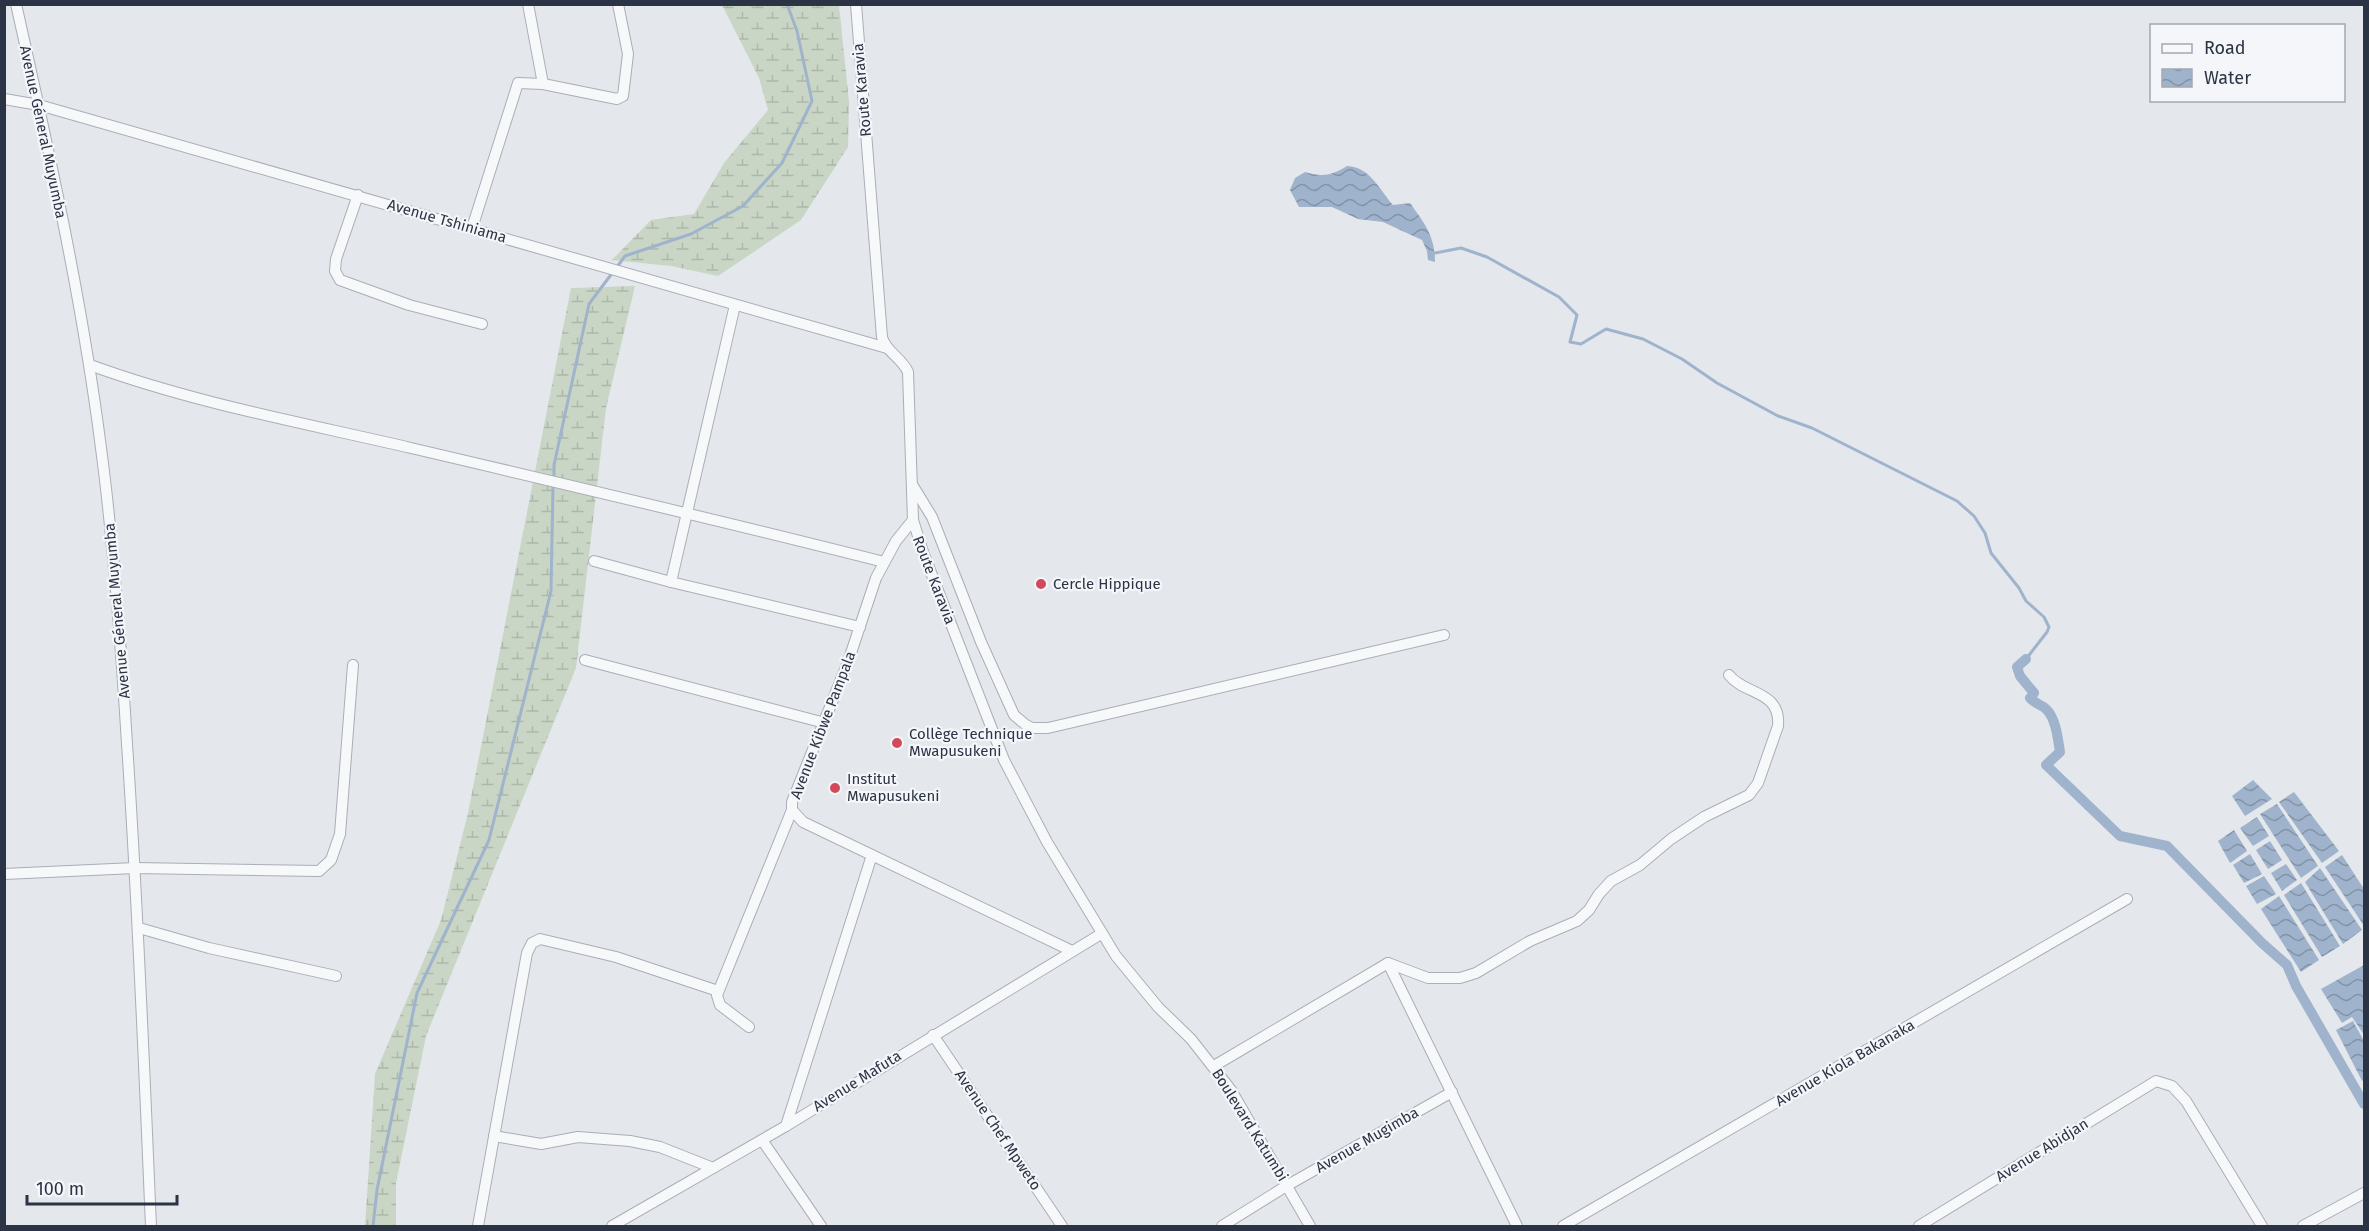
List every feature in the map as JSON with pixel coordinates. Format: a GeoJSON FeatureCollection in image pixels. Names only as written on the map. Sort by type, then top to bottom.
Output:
{"type":"FeatureCollection","features":[{"type":"Feature","properties":{"kind":"street","name":"Avenue Géneral Muyumba"},"geometry":{"type":"LineString","coordinates":[[16,4],[39,105],[90,366],[118,598],[139,928],[151,1227]]}},
{"type":"Feature","properties":{"kind":"street"},"geometry":{"type":"LineString","coordinates":[[528,4],[543,84]]}},
{"type":"Feature","properties":{"kind":"street"},"geometry":{"type":"LineString","coordinates":[[472,228],[516,85],[520,82],[543,84],[617,99],[622,98],[628,54],[618,4]]}},
{"type":"Feature","properties":{"kind":"street","name":"Route Karavia"},"geometry":{"type":"LineString","coordinates":[[856,4],[882,340],[901,359],[908,372],[913,520],[922,552],[1004,759],[1047,842],[1101,934],[1130,975],[1182,1030]]}},
{"type":"Feature","properties":{"kind":"street","name":"Avenue Tshiniama"},"geometry":{"type":"LineString","coordinates":[[4,99],[39,105],[888,348]]}},
{"type":"Feature","properties":{"kind":"street"},"geometry":{"type":"LineString","coordinates":[[358,195],[336,259],[335,272],[339,280],[409,305],[482,324]]}},
{"type":"Feature","properties":{"kind":"street"},"geometry":{"type":"LineString","coordinates":[[671,582],[735,304]]}},
{"type":"Feature","properties":{"kind":"street"},"geometry":{"type":"LineString","coordinates":[[864,341],[872,337],[881,324]]}},
{"type":"Feature","properties":{"kind":"street"},"geometry":{"type":"LineString","coordinates":[[90,366],[206,401],[688,512],[884,562]]}},
{"type":"Feature","properties":{"kind":"street"},"geometry":{"type":"LineString","coordinates":[[912,486],[932,517],[1008,704],[1020,721],[1032,728],[1048,728],[1444,635]]}},
{"type":"Feature","properties":{"kind":"street","name":"Avenue Kibwe Pampala"},"geometry":{"type":"LineString","coordinates":[[913,520],[896,541],[884,562],[825,723],[792,802],[792,810],[803,822],[1072,951]]}},
{"type":"Feature","properties":{"kind":"street"},"geometry":{"type":"LineString","coordinates":[[594,561],[671,582],[860,627]]}},
{"type":"Feature","properties":{"kind":"street"},"geometry":{"type":"LineString","coordinates":[[585,660],[825,723]]}},
{"type":"Feature","properties":{"kind":"street"},"geometry":{"type":"LineString","coordinates":[[4,874],[135,868],[319,872],[328,864],[333,855],[340,834],[353,665]]}},
{"type":"Feature","properties":{"kind":"street"},"geometry":{"type":"LineString","coordinates":[[1388,963],[1436,980],[1460,978],[1476,973],[1530,941],[1577,921],[1584,916],[1611,881],[1640,865],[1671,839],[1704,817],[1749,795],[1758,783],[1778,726],[1778,718],[1767,698],[1738,684],[1729,675]]}},
{"type":"Feature","properties":{"kind":"street"},"geometry":{"type":"LineString","coordinates":[[749,1027],[720,1005],[716,998],[792,810]]}},
{"type":"Feature","properties":{"kind":"street"},"geometry":{"type":"LineString","coordinates":[[786,1125],[872,855]]}},
{"type":"Feature","properties":{"kind":"street","name":"Avenue Kiola Bakanaka"},"geometry":{"type":"LineString","coordinates":[[1563,1227],[2127,899]]}},
{"type":"Feature","properties":{"kind":"street"},"geometry":{"type":"LineString","coordinates":[[139,928],[209,948],[336,976]]}},
{"type":"Feature","properties":{"kind":"street","name":"Avenue Mafuta"},"geometry":{"type":"LineString","coordinates":[[612,1227],[762,1140],[1101,934]]}},
{"type":"Feature","properties":{"kind":"street"},"geometry":{"type":"LineString","coordinates":[[478,1227],[527,953],[534,940],[540,939],[616,957],[718,991]]}},
{"type":"Feature","properties":{"kind":"street"},"geometry":{"type":"LineString","coordinates":[[1214,1066],[1388,963]]}},
{"type":"Feature","properties":{"kind":"street"},"geometry":{"type":"LineString","coordinates":[[1388,963],[1516,1227]]}},
{"type":"Feature","properties":{"kind":"street","name":"Boulevard Katumbi"},"geometry":{"type":"LineString","coordinates":[[1182,1030],[1214,1066],[1246,1113],[1310,1227]]}},
{"type":"Feature","properties":{"kind":"street","name":"Avenue Chef Mpweto"},"geometry":{"type":"LineString","coordinates":[[933,1035],[1062,1227]]}},
{"type":"Feature","properties":{"kind":"street","name":"Avenue Abidjan"},"geometry":{"type":"LineString","coordinates":[[1918,1227],[2156,1081],[2167,1083],[2186,1101],[2262,1227]]}},
{"type":"Feature","properties":{"kind":"street","name":"Avenue Mugimba"},"geometry":{"type":"LineString","coordinates":[[1222,1227],[1288,1185],[1452,1092]]}},
{"type":"Feature","properties":{"kind":"street"},"geometry":{"type":"LineString","coordinates":[[494,1137],[541,1144],[578,1137],[630,1141],[660,1147],[713,1168]]}},
{"type":"Feature","properties":{"kind":"street"},"geometry":{"type":"LineString","coordinates":[[762,1140],[821,1227]]}},
{"type":"Feature","properties":{"kind":"street"},"geometry":{"type":"LineString","coordinates":[[2303,1227],[2364,1193]]}},
{"type":"Feature","properties":{"kind":"green space"},"geometry":{"type":"Polygon","coordinates":[[[722,5],[839,5],[849,102],[848,147],[801,220],[718,276],[671,266],[612,260],[651,220],[694,214],[724,163],[768,110],[759,78],[722,5]]]}},
{"type":"Feature","properties":{"kind":"green space"},"geometry":{"type":"Polygon","coordinates":[[[635,286],[606,408],[576,668],[426,1036],[396,1183],[396,1226],[365,1226],[375,1074],[441,920],[468,813],[571,288],[635,286]]]}},
{"type":"Feature","properties":{"kind":"water"},"geometry":{"type":"Polygon","coordinates":[[[1347,166],[1362,170],[1368,175],[1393,205],[1410,203],[1431,237],[1435,262],[1428,260],[1422,240],[1383,222],[1358,219],[1332,207],[1299,207],[1290,190],[1295,178],[1305,172],[1316,175],[1331,174],[1347,166]]]}},
{"type":"Feature","properties":{"kind":"water"},"geometry":{"type":"Polygon","coordinates":[[[2253,780],[2272,799],[2245,816],[2232,796],[2253,780]]]}},
{"type":"Feature","properties":{"kind":"water"},"geometry":{"type":"Polygon","coordinates":[[[2294,792],[2339,851],[2322,863],[2279,802],[2294,792]]]}},
{"type":"Feature","properties":{"kind":"water"},"geometry":{"type":"Polygon","coordinates":[[[2277,804],[2318,866],[2301,878],[2260,814],[2277,804]]]}},
{"type":"Feature","properties":{"kind":"water"},"geometry":{"type":"Polygon","coordinates":[[[2257,817],[2269,836],[2253,846],[2240,828],[2257,817]]]}},
{"type":"Feature","properties":{"kind":"water"},"geometry":{"type":"Polygon","coordinates":[[[2234,830],[2247,851],[2230,863],[2218,841],[2234,830]]]}},
{"type":"Feature","properties":{"kind":"water"},"geometry":{"type":"Polygon","coordinates":[[[2270,841],[2282,860],[2268,869],[2256,850],[2270,841]]]}},
{"type":"Feature","properties":{"kind":"water"},"geometry":{"type":"Polygon","coordinates":[[[2250,854],[2262,874],[2244,883],[2233,865],[2250,854]]]}},
{"type":"Feature","properties":{"kind":"water"},"geometry":{"type":"Polygon","coordinates":[[[2342,855],[2364,889],[2364,926],[2325,867],[2342,855]]]}},
{"type":"Feature","properties":{"kind":"water"},"geometry":{"type":"Polygon","coordinates":[[[2286,864],[2297,880],[2282,891],[2271,873],[2286,864]]]}},
{"type":"Feature","properties":{"kind":"water"},"geometry":{"type":"Polygon","coordinates":[[[2320,868],[2362,930],[2343,944],[2305,882],[2320,868]]]}},
{"type":"Feature","properties":{"kind":"water"},"geometry":{"type":"Polygon","coordinates":[[[2264,876],[2276,894],[2257,904],[2246,886],[2264,876]]]}},
{"type":"Feature","properties":{"kind":"water"},"geometry":{"type":"Polygon","coordinates":[[[2301,883],[2340,946],[2322,957],[2284,895],[2301,883]]]}},
{"type":"Feature","properties":{"kind":"water"},"geometry":{"type":"Polygon","coordinates":[[[2279,896],[2319,960],[2301,972],[2261,909],[2279,896]]]}},
{"type":"Feature","properties":{"kind":"water"},"geometry":{"type":"Polygon","coordinates":[[[2364,965],[2364,1035],[2352,1017],[2342,1023],[2321,989],[2364,965]]]}},
{"type":"Feature","properties":{"kind":"water"},"geometry":{"type":"Polygon","coordinates":[[[2353,1021],[2364,1041],[2364,1079],[2362,1081],[2336,1030],[2353,1021]]]}},
{"type":"Feature","properties":{"kind":"waterway"},"geometry":{"type":"LineString","coordinates":[[617,267],[625,256],[691,234],[743,206],[782,163],[812,101],[797,31],[787,4]]}},
{"type":"Feature","properties":{"kind":"waterway"},"geometry":{"type":"LineString","coordinates":[[1435,253],[1461,248],[1487,257],[1559,297],[1577,315],[1570,342],[1581,344],[1606,329],[1643,339],[1682,359],[1717,383],[1778,416],[1812,428],[1957,501],[1974,516],[1985,533],[1991,553],[2019,588],[2026,601],[2044,617],[2049,627],[2026,659]]}},
{"type":"Feature","properties":{"kind":"waterway"},"geometry":{"type":"LineString","coordinates":[[554,478],[554,465],[589,304],[613,272]]}},
{"type":"Feature","properties":{"kind":"waterway"},"geometry":{"type":"LineString","coordinates":[[373,1226],[377,1190],[417,993],[489,840],[551,591],[553,485]]}},
{"type":"Feature","properties":{"kind":"waterway"},"geometry":{"type":"LineString","coordinates":[[2026,659],[2017,667],[2020,676],[2034,693],[2030,698],[2049,713],[2057,735],[2060,752],[2046,765],[2120,836],[2167,846],[2262,943],[2287,965],[2296,986],[2364,1104]]}},
{"type":"Feature","properties":{"kind":"place","name":"Cercle Hippique"},"geometry":{"type":"Point","coordinates":[1041,584]}},
{"type":"Feature","properties":{"kind":"place","name":"Collège Technique Mwapusukeni"},"geometry":{"type":"Point","coordinates":[897,743]}},
{"type":"Feature","properties":{"kind":"place","name":"Institut Mwapusukeni"},"geometry":{"type":"Point","coordinates":[835,788]}}]}
